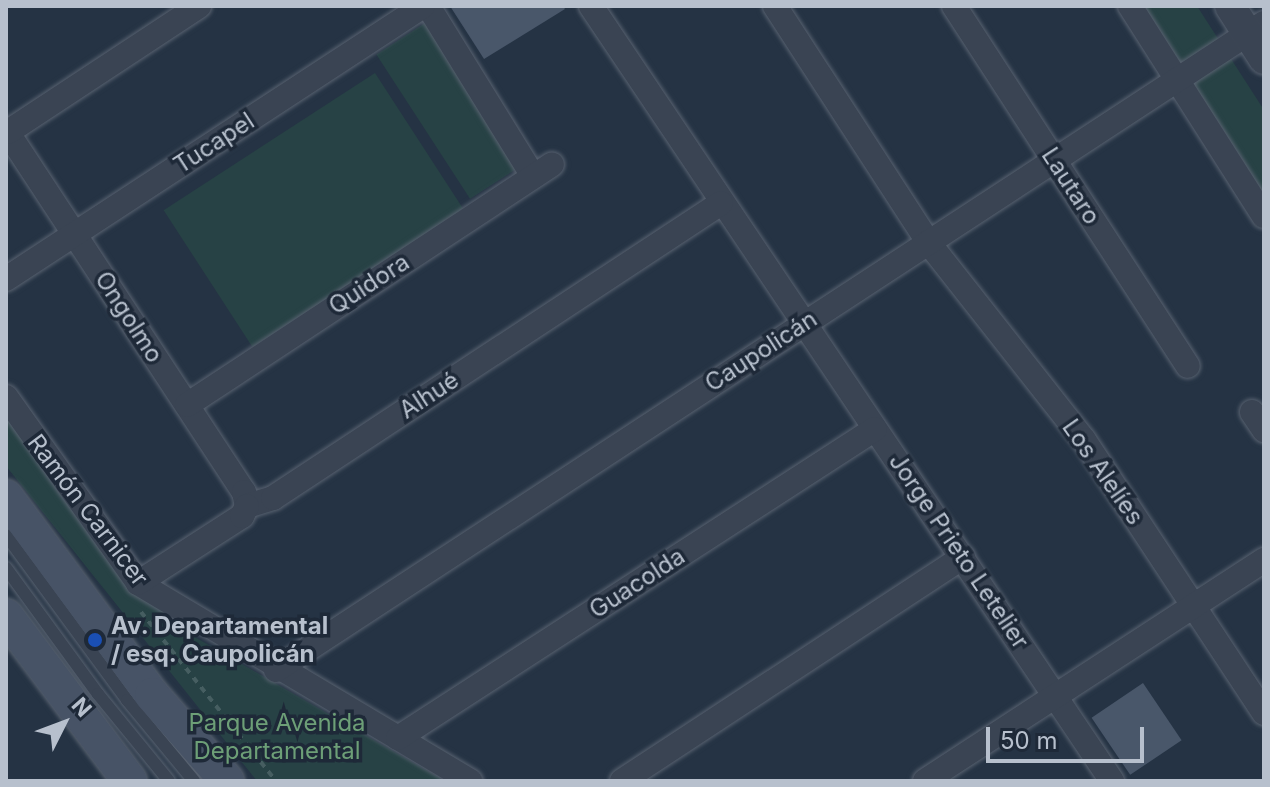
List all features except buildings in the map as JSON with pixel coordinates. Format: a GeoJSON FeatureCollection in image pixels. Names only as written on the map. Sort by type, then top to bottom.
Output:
{"type":"FeatureCollection","features":[{"type":"Feature","properties":{"kind":"main road"},"geometry":{"type":"LineString","coordinates":[[8,514],[152,695],[227,781]]}},
{"type":"Feature","properties":{"kind":"main road"},"geometry":{"type":"LineString","coordinates":[[6,616],[130,781]]}},
{"type":"Feature","properties":{"kind":"street"},"geometry":{"type":"LineString","coordinates":[[7,131],[199,6]]}},
{"type":"Feature","properties":{"kind":"street","name":"Quidora"},"geometry":{"type":"LineString","coordinates":[[187,405],[543,170],[425,6]]}},
{"type":"Feature","properties":{"kind":"street","name":"Tucapel"},"geometry":{"type":"LineString","coordinates":[[6,279],[425,6]]}},
{"type":"Feature","properties":{"kind":"street","name":"Jorge Prieto Letelier"},"geometry":{"type":"LineString","coordinates":[[591,6],[801,325],[963,557],[1112,781]]}},
{"type":"Feature","properties":{"kind":"street","name":"Los Alelíes"},"geometry":{"type":"LineString","coordinates":[[775,6],[928,242],[1084,440],[1264,713]]}},
{"type":"Feature","properties":{"kind":"street","name":"Lautaro"},"geometry":{"type":"LineString","coordinates":[[954,6],[1188,366]]}},
{"type":"Feature","properties":{"kind":"street"},"geometry":{"type":"LineString","coordinates":[[1130,6],[1264,216]]}},
{"type":"Feature","properties":{"kind":"street"},"geometry":{"type":"LineString","coordinates":[[1230,6],[1256,28],[1264,59]]}},
{"type":"Feature","properties":{"kind":"street","name":"Caupolicán"},"geometry":{"type":"LineString","coordinates":[[276,670],[1256,28]]}},
{"type":"Feature","properties":{"kind":"street","name":"Ongolmo"},"geometry":{"type":"LineString","coordinates":[[7,131],[244,492],[247,506]]}},
{"type":"Feature","properties":{"kind":"street","name":"Alhué"},"geometry":{"type":"LineString","coordinates":[[136,594],[242,516],[247,506],[273,498],[721,203]]}},
{"type":"Feature","properties":{"kind":"street","name":"Ramón Carnicer"},"geometry":{"type":"LineString","coordinates":[[6,397],[136,594],[470,781]]}},
{"type":"Feature","properties":{"kind":"street","name":"Guacolda"},"geometry":{"type":"LineString","coordinates":[[398,738],[875,429]]}},
{"type":"Feature","properties":{"kind":"street"},"geometry":{"type":"LineString","coordinates":[[622,781],[963,557]]}},
{"type":"Feature","properties":{"kind":"street"},"geometry":{"type":"LineString","coordinates":[[932,779],[1264,560]]}},
{"type":"Feature","properties":{"kind":"lane"},"geometry":{"type":"LineString","coordinates":[[8,514],[127,700],[194,781]]}},
{"type":"Feature","properties":{"kind":"lane"},"geometry":{"type":"LineString","coordinates":[[6,568],[98,694],[169,781]]}},
{"type":"Feature","properties":{"kind":"path"},"geometry":{"type":"LineString","coordinates":[[136,594],[276,781]]}},
{"type":"Feature","properties":{"kind":"green space"},"geometry":{"type":"Polygon","coordinates":[[[1141,6],[1197,6],[1264,110],[1264,197],[1141,6]]]}},
{"type":"Feature","properties":{"kind":"green space"},"geometry":{"type":"Polygon","coordinates":[[[425,23],[519,167],[470,199],[376,55],[425,23]]]}},
{"type":"Feature","properties":{"kind":"green space"},"geometry":{"type":"Polygon","coordinates":[[[375,73],[464,210],[252,347],[164,210],[375,73]]]}},
{"type":"Feature","properties":{"kind":"green space","name":"Parque Avenida Departamental"},"geometry":{"type":"Polygon","coordinates":[[[6,411],[91,535],[181,629],[445,781],[257,781],[6,466],[6,411]]]}},
{"type":"Feature","properties":{"kind":"place","name":"Av. Departamental / esq. Caupolicán"},"geometry":{"type":"Point","coordinates":[95,640]}}]}
